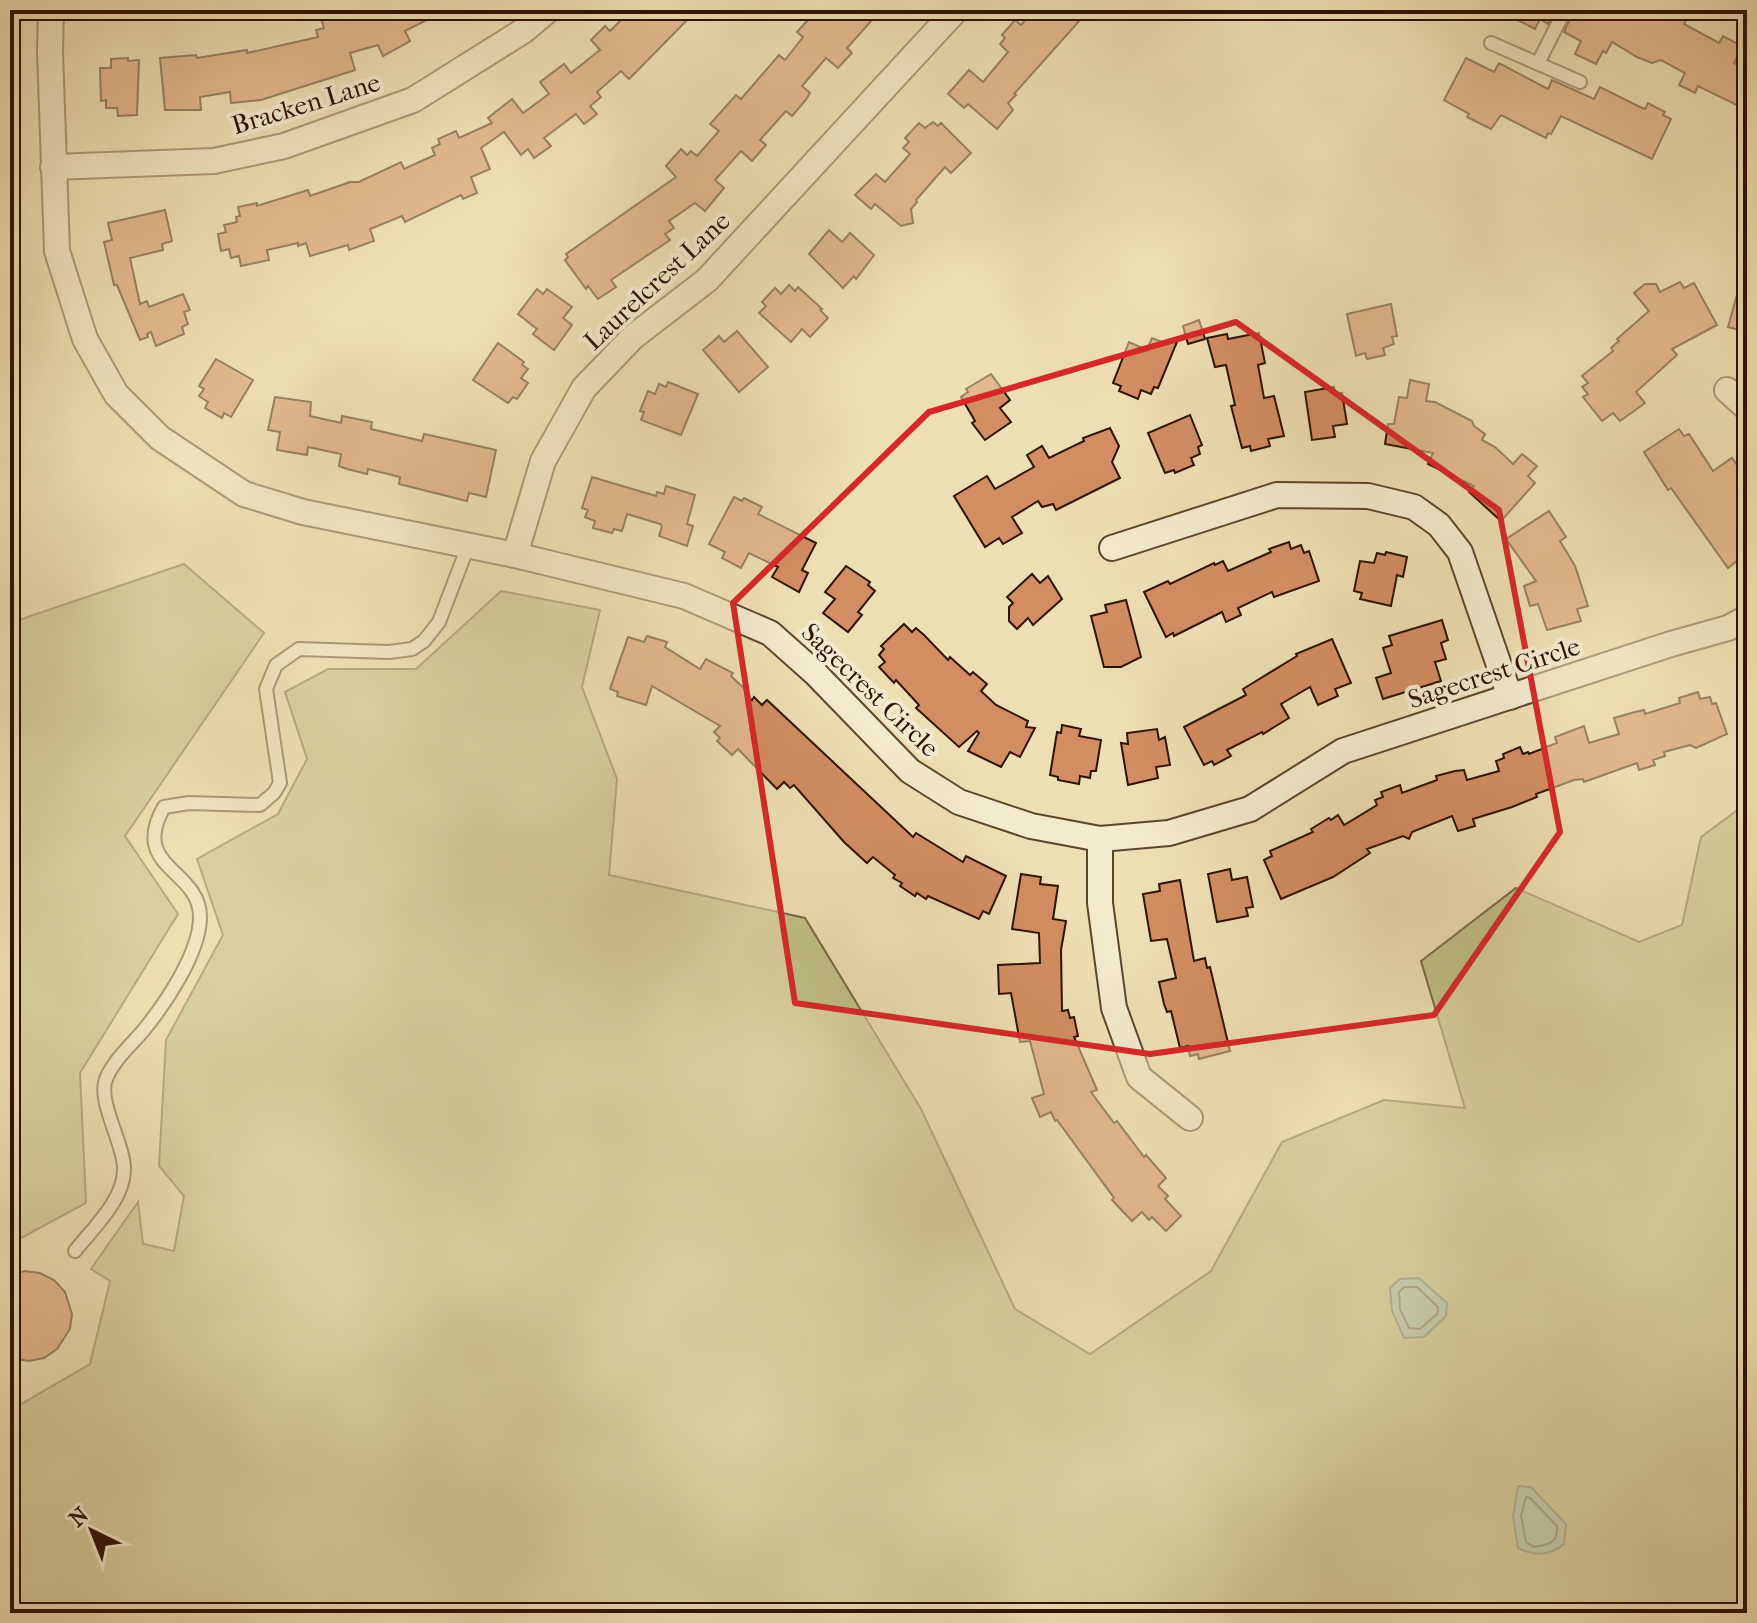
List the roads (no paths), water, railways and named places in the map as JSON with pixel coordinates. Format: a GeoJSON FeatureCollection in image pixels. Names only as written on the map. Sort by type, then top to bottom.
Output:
{"type":"FeatureCollection","features":[{"type":"Feature","properties":{"kind":"street","name":"Sagecrest Circle"},"geometry":{"type":"LineString","coordinates":[[51,10],[57,251],[85,339],[116,394],[160,438],[244,494],[303,512],[515,555],[684,596],[770,633],[815,673],[910,771],[959,802],[1031,826],[1100,839],[1169,833],[1250,809],[1343,751],[1728,628],[1747,618]]}},
{"type":"Feature","properties":{"kind":"street","name":"Bracken Lane"},"geometry":{"type":"LineString","coordinates":[[53,167],[214,161],[284,146],[413,100],[511,39],[548,10]]}},
{"type":"Feature","properties":{"kind":"street","name":"Laurelcrest Lane"},"geometry":{"type":"LineString","coordinates":[[515,555],[543,461],[584,388],[633,337],[707,280],[956,10]]}},
{"type":"Feature","properties":{"kind":"street"},"geometry":{"type":"LineString","coordinates":[[1727,390],[1747,408]]}},
{"type":"Feature","properties":{"kind":"street"},"geometry":{"type":"LineString","coordinates":[[1112,548],[1277,495],[1368,496],[1414,507],[1439,525],[1460,552],[1510,697]]}},
{"type":"Feature","properties":{"kind":"street"},"geometry":{"type":"LineString","coordinates":[[1100,839],[1100,903],[1114,1008],[1139,1077],[1190,1118]]}},
{"type":"Feature","properties":{"kind":"lane"},"geometry":{"type":"LineString","coordinates":[[1538,63],[1565,10]]}},
{"type":"Feature","properties":{"kind":"lane"},"geometry":{"type":"LineString","coordinates":[[1491,43],[1580,82]]}},
{"type":"Feature","properties":{"kind":"lane"},"geometry":{"type":"LineString","coordinates":[[75,1251],[115,1200],[125,1170],[103,1084],[158,1012],[192,953],[200,920],[198,903],[154,849],[153,826],[158,816],[164,807],[189,803],[260,805],[274,793],[280,783],[266,689],[276,665],[299,649],[389,652],[412,649],[424,641],[439,622],[468,546]]}},
{"type":"Feature","properties":{"kind":"water"},"geometry":{"type":"Polygon","coordinates":[[[1419,1278],[1447,1303],[1446,1316],[1424,1337],[1404,1338],[1392,1311],[1390,1288],[1400,1279],[1419,1278]]]}},
{"type":"Feature","properties":{"kind":"water"},"geometry":{"type":"Polygon","coordinates":[[[1518,1486],[1531,1487],[1566,1524],[1564,1544],[1559,1548],[1542,1554],[1518,1548],[1513,1516],[1518,1486]]]}}]}
